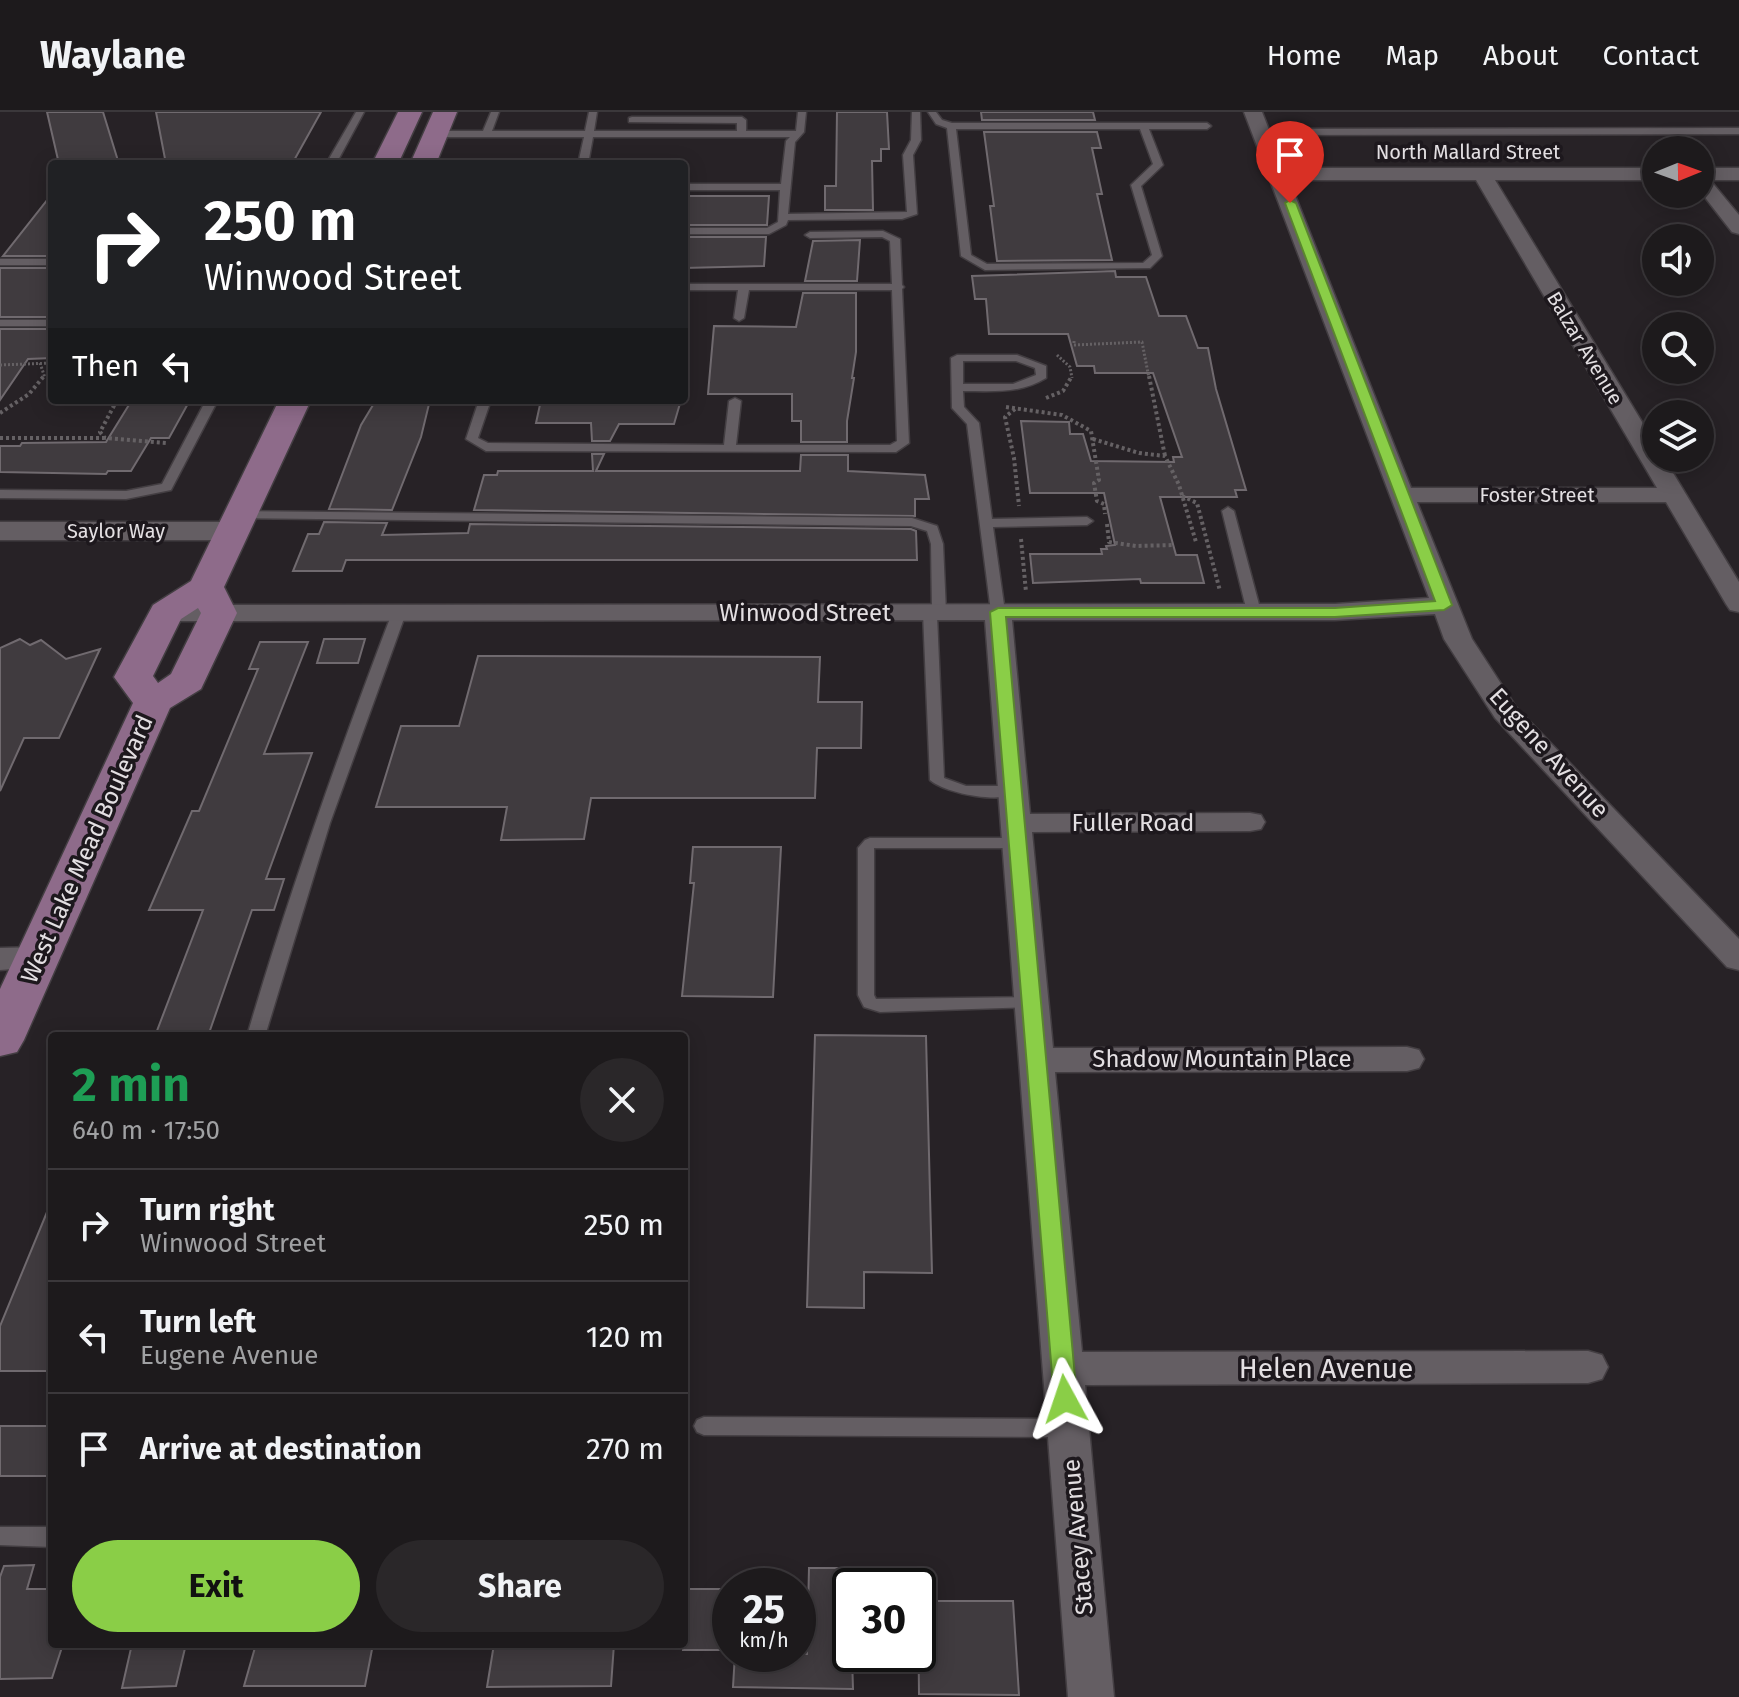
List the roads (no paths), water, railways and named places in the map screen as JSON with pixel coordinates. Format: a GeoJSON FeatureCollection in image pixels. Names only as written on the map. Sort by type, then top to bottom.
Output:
{"type":"FeatureCollection","features":[{"type":"Feature","properties":{"kind":"main road"},"geometry":{"type":"LineString","coordinates":[[387,160],[410,112]]}},
{"type":"Feature","properties":{"kind":"main road"},"geometry":{"type":"LineString","coordinates":[[425,160],[440,123]]}},
{"type":"Feature","properties":{"kind":"main road","name":"West Lake Mead Boulevard"},"geometry":{"type":"LineString","coordinates":[[0,1040],[19,958],[153,702],[187,681],[236,523],[293,404]]}},
{"type":"Feature","properties":{"kind":"main road","name":"West Lake Mead Boulevard"},"geometry":{"type":"LineString","coordinates":[[153,702],[133,677],[166,613],[213,600]]}},
{"type":"Feature","properties":{"kind":"street","name":"Eugene Avenue"},"geometry":{"type":"LineString","coordinates":[[1257,122],[1458,639],[1505,712],[1739,959]]}},
{"type":"Feature","properties":{"kind":"street","name":"North Mallard Street"},"geometry":{"type":"LineString","coordinates":[[1279,174],[1642,174]]}},
{"type":"Feature","properties":{"kind":"street","name":"Balzar Avenue"},"geometry":{"type":"LineString","coordinates":[[1482,174],[1739,604]]}},
{"type":"Feature","properties":{"kind":"street"},"geometry":{"type":"LineString","coordinates":[[1714,176],[1739,174]]}},
{"type":"Feature","properties":{"kind":"street"},"geometry":{"type":"LineString","coordinates":[[1714,195],[1739,228]]}},
{"type":"Feature","properties":{"kind":"street","name":"Foster Street"},"geometry":{"type":"LineString","coordinates":[[1401,495],[1672,495]]}},
{"type":"Feature","properties":{"kind":"street","name":"Saylor Way"},"geometry":{"type":"LineString","coordinates":[[0,531],[236,523]]}},
{"type":"Feature","properties":{"kind":"street","name":"Winwood Street"},"geometry":{"type":"LineString","coordinates":[[213,600],[399,613],[935,612],[997,605],[1335,612],[1444,605]]}},
{"type":"Feature","properties":{"kind":"street","name":"Stacey Avenue"},"geometry":{"type":"LineString","coordinates":[[997,605],[1091,1697]]}},
{"type":"Feature","properties":{"kind":"street","name":"Fuller Road"},"geometry":{"type":"LineString","coordinates":[[1016,819],[1250,822]]}},
{"type":"Feature","properties":{"kind":"street","name":"Shadow Mountain Place"},"geometry":{"type":"LineString","coordinates":[[1036,1060],[1407,1059]]}},
{"type":"Feature","properties":{"kind":"street","name":"Helen Avenue"},"geometry":{"type":"LineString","coordinates":[[1063,1369],[1588,1367]]}},
{"type":"Feature","properties":{"kind":"lane"},"geometry":{"type":"LineString","coordinates":[[333,160],[360,112]]}},
{"type":"Feature","properties":{"kind":"lane"},"geometry":{"type":"LineString","coordinates":[[487,134],[495,112]]}},
{"type":"Feature","properties":{"kind":"lane"},"geometry":{"type":"LineString","coordinates":[[584,160],[593,112]]}},
{"type":"Feature","properties":{"kind":"lane"},"geometry":{"type":"LineString","coordinates":[[688,231],[769,231],[783,223],[791,141],[798,134],[802,112]]}},
{"type":"Feature","properties":{"kind":"lane"},"geometry":{"type":"LineString","coordinates":[[784,217],[912,214],[908,155],[916,140],[916,112]]}},
{"type":"Feature","properties":{"kind":"lane"},"geometry":{"type":"LineString","coordinates":[[932,112],[939,122],[951,126],[1207,126]]}},
{"type":"Feature","properties":{"kind":"lane"},"geometry":{"type":"LineString","coordinates":[[1060,112],[1064,126]]}},
{"type":"Feature","properties":{"kind":"lane"},"geometry":{"type":"LineString","coordinates":[[627,134],[632,116],[742,120],[741,134]]}},
{"type":"Feature","properties":{"kind":"lane"},"geometry":{"type":"LineString","coordinates":[[1257,122],[1739,131]]}},
{"type":"Feature","properties":{"kind":"lane"},"geometry":{"type":"LineString","coordinates":[[440,123],[487,134],[798,134]]}},
{"type":"Feature","properties":{"kind":"lane"},"geometry":{"type":"LineString","coordinates":[[951,126],[966,256],[985,267],[1146,266],[1157,256],[1136,185],[1158,165],[1144,126]]}},
{"type":"Feature","properties":{"kind":"lane"},"geometry":{"type":"LineString","coordinates":[[688,187],[785,187]]}},
{"type":"Feature","properties":{"kind":"lane"},"geometry":{"type":"LineString","coordinates":[[484,404],[472,439],[486,447],[892,449],[900,446],[903,443],[895,239],[891,235],[810,235]]}},
{"type":"Feature","properties":{"kind":"lane"},"geometry":{"type":"LineString","coordinates":[[0,262],[48,262]]}},
{"type":"Feature","properties":{"kind":"lane"},"geometry":{"type":"LineString","coordinates":[[688,287],[899,287]]}},
{"type":"Feature","properties":{"kind":"lane"},"geometry":{"type":"LineString","coordinates":[[739,318],[744,287]]}},
{"type":"Feature","properties":{"kind":"lane"},"geometry":{"type":"LineString","coordinates":[[0,323],[48,323]]}},
{"type":"Feature","properties":{"kind":"lane"},"geometry":{"type":"LineString","coordinates":[[957,387],[1015,387],[1033,383],[1042,376],[1040,366],[1017,358],[957,358],[957,387],[958,408],[973,423],[997,605]]}},
{"type":"Feature","properties":{"kind":"lane"},"geometry":{"type":"LineString","coordinates":[[730,448],[735,401]]}},
{"type":"Feature","properties":{"kind":"lane"},"geometry":{"type":"LineString","coordinates":[[0,494],[126,495],[167,487],[210,404]]}},
{"type":"Feature","properties":{"kind":"lane"},"geometry":{"type":"LineString","coordinates":[[1228,511],[1254,612]]}},
{"type":"Feature","properties":{"kind":"lane"},"geometry":{"type":"LineString","coordinates":[[986,523],[1087,521]]}},
{"type":"Feature","properties":{"kind":"lane"},"geometry":{"type":"LineString","coordinates":[[236,523],[912,522],[933,529],[937,544],[937,780],[1016,819]]}},
{"type":"Feature","properties":{"kind":"lane"},"geometry":{"type":"LineString","coordinates":[[257,1032],[278,958],[354,731],[399,613]]}},
{"type":"Feature","properties":{"kind":"lane"},"geometry":{"type":"LineString","coordinates":[[1016,819],[870,843],[866,848],[864,912],[866,995],[870,1003],[880,1006],[1031,1003]]}},
{"type":"Feature","properties":{"kind":"lane"},"geometry":{"type":"LineString","coordinates":[[704,1426],[1068,1428]]}},
{"type":"Feature","properties":{"kind":"lane"},"geometry":{"type":"LineString","coordinates":[[0,1536],[48,1537]]}}]}
